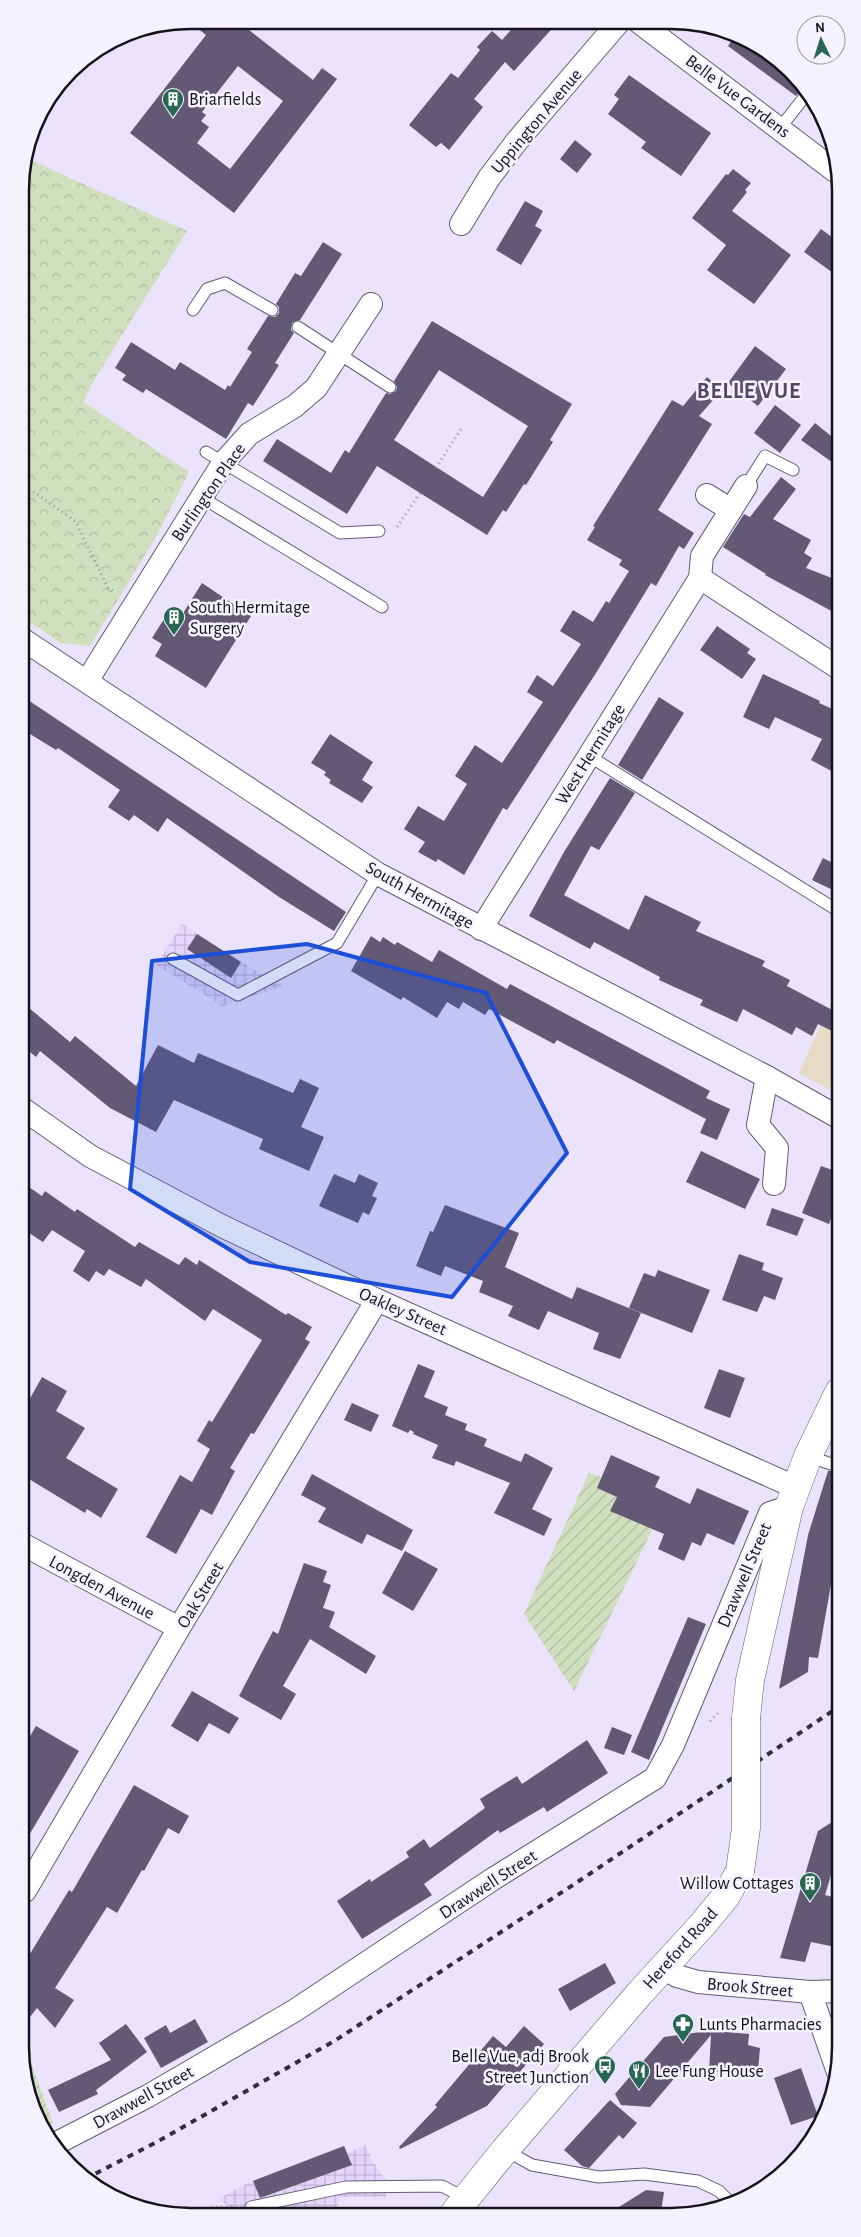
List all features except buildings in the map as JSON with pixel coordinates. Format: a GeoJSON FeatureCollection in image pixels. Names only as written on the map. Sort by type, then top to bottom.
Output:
{"type":"FeatureCollection","features":[{"type":"Feature","properties":{"kind":"street","name":"Uppington Avenue"},"geometry":{"type":"LineString","coordinates":[[461,224],[489,178],[517,141],[613,29]]}},
{"type":"Feature","properties":{"kind":"street","name":"Belle Vue Gardens"},"geometry":{"type":"LineString","coordinates":[[648,29],[831,168]]}},
{"type":"Feature","properties":{"kind":"street","name":"Burlington Place"},"geometry":{"type":"LineString","coordinates":[[87,681],[201,497],[214,457],[295,406],[316,388],[371,304]]}},
{"type":"Feature","properties":{"kind":"street"},"geometry":{"type":"LineString","coordinates":[[746,486],[702,556],[700,578],[832,665]]}},
{"type":"Feature","properties":{"kind":"street"},"geometry":{"type":"LineString","coordinates":[[706,495],[731,510]]}},
{"type":"Feature","properties":{"kind":"street","name":"West Hermitage"},"geometry":{"type":"LineString","coordinates":[[481,929],[700,578]]}},
{"type":"Feature","properties":{"kind":"street","name":"South Hermitage"},"geometry":{"type":"LineString","coordinates":[[29,644],[378,874],[767,1077],[832,1114]]}},
{"type":"Feature","properties":{"kind":"street"},"geometry":{"type":"LineString","coordinates":[[767,1077],[758,1125],[777,1148],[774,1184]]}},
{"type":"Feature","properties":{"kind":"street","name":"Oakley Street"},"geometry":{"type":"LineString","coordinates":[[29,1113],[90,1156],[222,1226],[793,1498]]}},
{"type":"Feature","properties":{"kind":"street","name":"Oak Street"},"geometry":{"type":"LineString","coordinates":[[29,1884],[179,1628],[377,1300]]}},
{"type":"Feature","properties":{"kind":"street","name":"Hereford Road"},"geometry":{"type":"LineString","coordinates":[[460,2205],[505,2150],[703,1924],[726,1896],[740,1871],[746,1828],[746,1718],[750,1680],[793,1498],[819,1460],[832,1416]]}},
{"type":"Feature","properties":{"kind":"street","name":"Drawwell Street"},"geometry":{"type":"LineString","coordinates":[[60,2142],[148,2096],[294,2010],[493,1879],[655,1778],[673,1745],[770,1513],[793,1498]]}},
{"type":"Feature","properties":{"kind":"street","name":"Longden Avenue"},"geometry":{"type":"LineString","coordinates":[[29,1548],[179,1628]]}},
{"type":"Feature","properties":{"kind":"street","name":"Brook Street"},"geometry":{"type":"LineString","coordinates":[[663,1968],[677,1976],[698,1982],[810,1992],[832,1991]]}},
{"type":"Feature","properties":{"kind":"street"},"geometry":{"type":"LineString","coordinates":[[810,1992],[832,2055]]}},
{"type":"Feature","properties":{"kind":"lane"},"geometry":{"type":"LineString","coordinates":[[780,128],[804,98]]}},
{"type":"Feature","properties":{"kind":"lane"},"geometry":{"type":"LineString","coordinates":[[193,310],[207,289],[225,282],[272,310]]}},
{"type":"Feature","properties":{"kind":"lane"},"geometry":{"type":"LineString","coordinates":[[298,327],[340,353],[390,388]]}},
{"type":"Feature","properties":{"kind":"lane"},"geometry":{"type":"LineString","coordinates":[[746,486],[765,456],[794,470]]}},
{"type":"Feature","properties":{"kind":"lane"},"geometry":{"type":"LineString","coordinates":[[214,457],[340,533],[378,531]]}},
{"type":"Feature","properties":{"kind":"lane"},"geometry":{"type":"LineString","coordinates":[[201,497],[382,607]]}},
{"type":"Feature","properties":{"kind":"lane"},"geometry":{"type":"LineString","coordinates":[[589,756],[832,907]]}},
{"type":"Feature","properties":{"kind":"lane"},"geometry":{"type":"LineString","coordinates":[[173,958],[238,995],[337,943],[378,874]]}},
{"type":"Feature","properties":{"kind":"lane"},"geometry":{"type":"LineString","coordinates":[[505,2150],[532,2165],[599,2177],[644,2174],[698,2181],[719,2191],[726,2198]]}},
{"type":"Feature","properties":{"kind":"lane"},"geometry":{"type":"LineString","coordinates":[[251,2207],[346,2187],[442,2186],[460,2205]]}},
{"type":"Feature","properties":{"kind":"path"},"geometry":{"type":"LineString","coordinates":[[436,468],[461,429]]}},
{"type":"Feature","properties":{"kind":"path"},"geometry":{"type":"LineString","coordinates":[[29,489],[75,521],[108,588],[135,604]]}},
{"type":"Feature","properties":{"kind":"path"},"geometry":{"type":"LineString","coordinates":[[395,530],[420,493]]}},
{"type":"Feature","properties":{"kind":"path"},"geometry":{"type":"LineString","coordinates":[[209,2208],[251,2207]]}},
{"type":"Feature","properties":{"kind":"highlighted area"},"geometry":{"type":"Polygon","coordinates":[[[307,944],[486,993],[567,1153],[452,1297],[250,1262],[130,1189],[152,961],[307,944]]]}},
{"type":"Feature","properties":{"kind":"shaded area"},"geometry":{"type":"Polygon","coordinates":[[[182,924],[241,962],[283,986],[223,1006],[156,965],[182,924]]]}},
{"type":"Feature","properties":{"kind":"shaded area"},"geometry":{"type":"Polygon","coordinates":[[[832,1001],[832,1092],[799,1073],[832,1001]]]}},
{"type":"Feature","properties":{"kind":"shaded area"},"geometry":{"type":"Polygon","coordinates":[[[365,2145],[373,2162],[385,2179],[386,2197],[341,2197],[336,2208],[301,2208],[298,2206],[290,2208],[231,2208],[218,2199],[248,2183],[344,2146],[348,2153],[365,2145]]]}},
{"type":"Feature","properties":{"kind":"green space"},"geometry":{"type":"Polygon","coordinates":[[[32,161],[187,231],[96,377],[83,402],[189,472],[156,537],[90,646],[61,643],[29,622],[29,179],[32,161]]]}},
{"type":"Feature","properties":{"kind":"green space"},"geometry":{"type":"Polygon","coordinates":[[[589,1473],[602,1477],[597,1488],[617,1497],[611,1511],[668,1497],[574,1691],[524,1614],[589,1473]]]}},
{"type":"Feature","properties":{"kind":"green space"},"geometry":{"type":"Polygon","coordinates":[[[31,2063],[53,2123],[49,2125],[34,2089],[31,2063]]]}},
{"type":"Feature","properties":{"kind":"railway"},"geometry":{"type":"LineString","coordinates":[[92,2175],[155,2143],[336,2040],[576,1883],[832,1711]]}},
{"type":"Feature","properties":{"kind":"place","name":"Briarfields"},"geometry":{"type":"Point","coordinates":[173,118]}},
{"type":"Feature","properties":{"kind":"place","name":"South Hermitage Surgery"},"geometry":{"type":"Point","coordinates":[174,636]}},
{"type":"Feature","properties":{"kind":"place","name":"Willow Cottages"},"geometry":{"type":"Point","coordinates":[810,1902]}},
{"type":"Feature","properties":{"kind":"place","name":"Lunts Pharmacies"},"geometry":{"type":"Point","coordinates":[683,2043]}},
{"type":"Feature","properties":{"kind":"place","name":"Belle Vue, adj Brook Street Junction"},"geometry":{"type":"Point","coordinates":[605,2085]}},
{"type":"Feature","properties":{"kind":"place","name":"Lee Fung House"},"geometry":{"type":"Point","coordinates":[639,2090]}},
{"type":"Feature","properties":{"kind":"district","name":"BELLE VUE"},"geometry":{"type":"Point","coordinates":[749,390]}}]}
